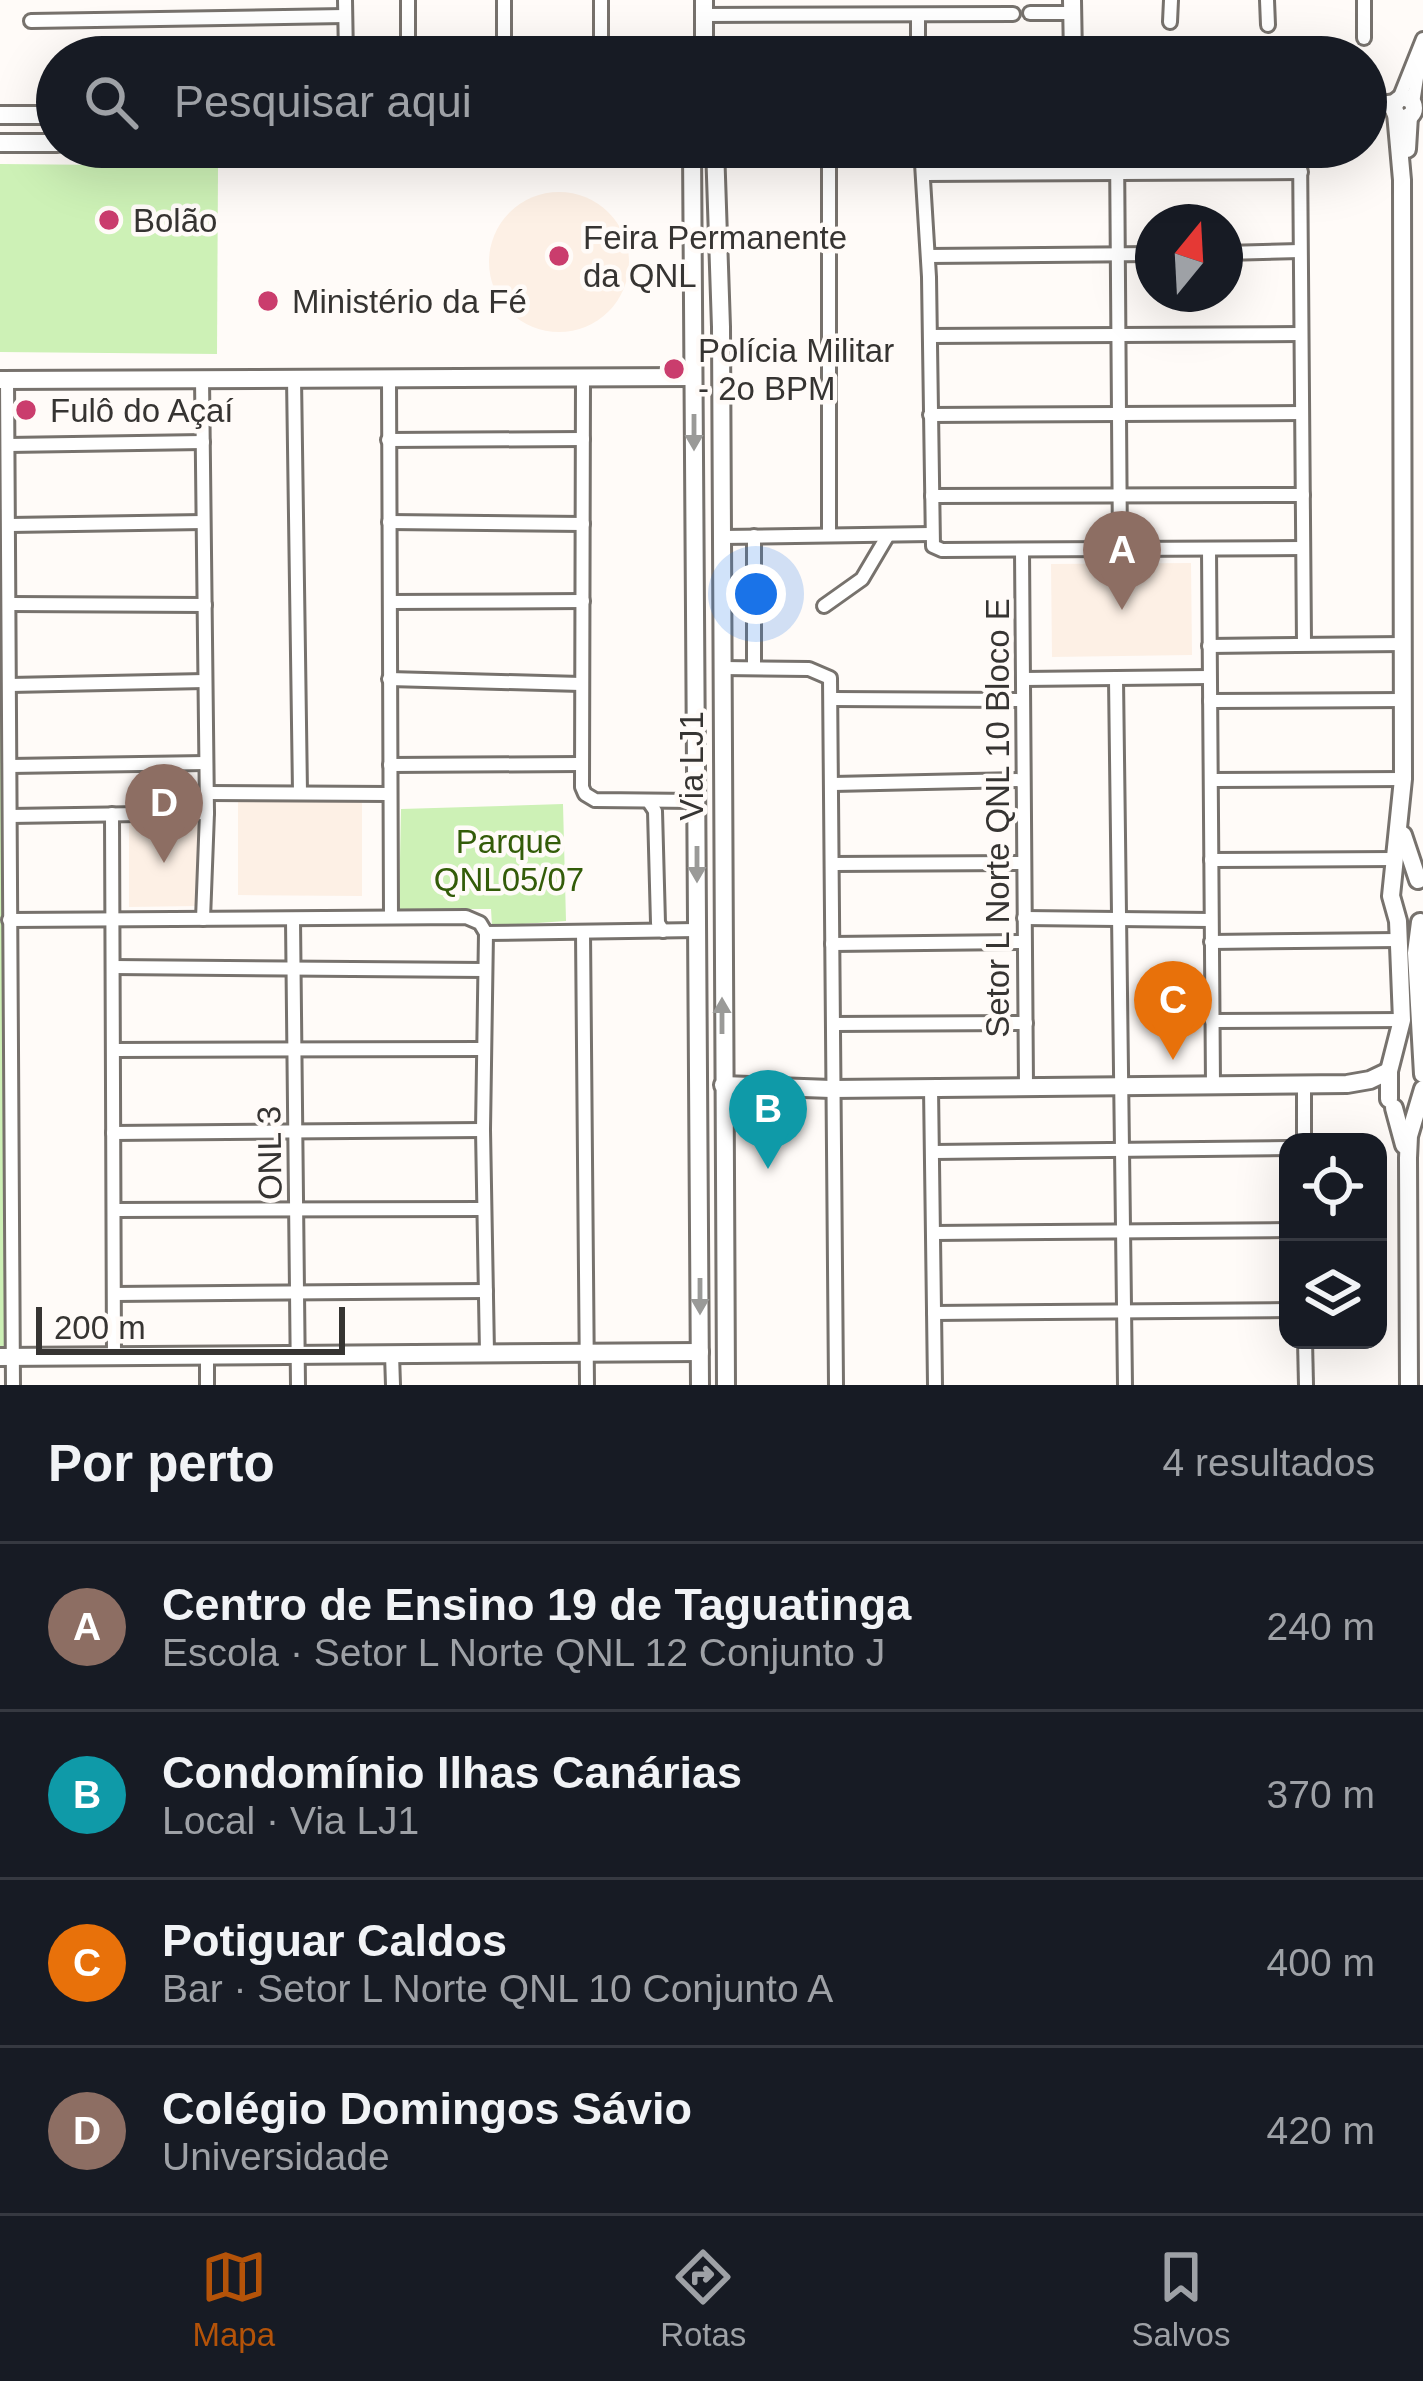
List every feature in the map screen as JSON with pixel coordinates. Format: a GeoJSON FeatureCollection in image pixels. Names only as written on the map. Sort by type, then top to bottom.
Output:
{"type":"FeatureCollection","features":[{"type":"Feature","properties":{"kind":"main road"},"geometry":{"type":"LineString","coordinates":[[1387,108],[1401,108],[1404,526],[1403,779],[1391,904],[1398,931],[1402,1020],[1392,1067],[1392,1104],[1408,1158]]}},
{"type":"Feature","properties":{"kind":"main road"},"geometry":{"type":"LineString","coordinates":[[0,115],[36,115]]}},
{"type":"Feature","properties":{"kind":"main road"},"geometry":{"type":"LineString","coordinates":[[0,143],[36,143]]}},
{"type":"Feature","properties":{"kind":"main road","name":"Via LJ1"},"geometry":{"type":"LineString","coordinates":[[692,168],[700,1385]]}},
{"type":"Feature","properties":{"kind":"main road","name":"Via LJ1"},"geometry":{"type":"LineString","coordinates":[[717,168],[726,1385]]}},
{"type":"Feature","properties":{"kind":"main road"},"geometry":{"type":"LineString","coordinates":[[718,184],[722,168]]}},
{"type":"Feature","properties":{"kind":"main road"},"geometry":{"type":"LineString","coordinates":[[693,274],[701,268],[721,275]]}},
{"type":"Feature","properties":{"kind":"main road"},"geometry":{"type":"LineString","coordinates":[[4,380],[694,376]]}},
{"type":"Feature","properties":{"kind":"main road"},"geometry":{"type":"LineString","coordinates":[[694,490],[712,499],[722,492]]}},
{"type":"Feature","properties":{"kind":"main road"},"geometry":{"type":"LineString","coordinates":[[696,712],[706,719],[721,715]]}},
{"type":"Feature","properties":{"kind":"main road"},"geometry":{"type":"LineString","coordinates":[[696,742],[707,739],[721,751]]}},
{"type":"Feature","properties":{"kind":"main road"},"geometry":{"type":"LineString","coordinates":[[1401,826],[1421,884]]}},
{"type":"Feature","properties":{"kind":"main road"},"geometry":{"type":"LineString","coordinates":[[1393,881],[1408,876],[1421,884]]}},
{"type":"Feature","properties":{"kind":"main road"},"geometry":{"type":"LineString","coordinates":[[1398,931],[1422,919]]}},
{"type":"Feature","properties":{"kind":"main road"},"geometry":{"type":"LineString","coordinates":[[1422,919],[1416,953],[1422,1070]]}},
{"type":"Feature","properties":{"kind":"main road"},"geometry":{"type":"LineString","coordinates":[[723,1084],[831,1089],[1347,1084],[1370,1080],[1407,1060],[1422,1070]]}},
{"type":"Feature","properties":{"kind":"main road"},"geometry":{"type":"LineString","coordinates":[[1347,1084],[1392,1104],[1420,1098],[1408,1158],[1409,1385]]}},
{"type":"Feature","properties":{"kind":"main road"},"geometry":{"type":"LineString","coordinates":[[699,1221],[709,1227],[725,1221]]}},
{"type":"Feature","properties":{"kind":"main road"},"geometry":{"type":"LineString","coordinates":[[699,1249],[710,1245],[724,1252]]}},
{"type":"Feature","properties":{"kind":"main road"},"geometry":{"type":"LineString","coordinates":[[6,1356],[700,1352]]}},
{"type":"Feature","properties":{"kind":"street"},"geometry":{"type":"LineString","coordinates":[[345,0],[345,36]]}},
{"type":"Feature","properties":{"kind":"street"},"geometry":{"type":"LineString","coordinates":[[408,36],[409,0]]}},
{"type":"Feature","properties":{"kind":"street"},"geometry":{"type":"LineString","coordinates":[[504,0],[504,36]]}},
{"type":"Feature","properties":{"kind":"street"},"geometry":{"type":"LineString","coordinates":[[601,0],[601,36]]}},
{"type":"Feature","properties":{"kind":"street"},"geometry":{"type":"LineString","coordinates":[[1170,22],[1171,0]]}},
{"type":"Feature","properties":{"kind":"street"},"geometry":{"type":"LineString","coordinates":[[1268,0],[1268,25]]}},
{"type":"Feature","properties":{"kind":"street"},"geometry":{"type":"LineString","coordinates":[[1364,0],[1364,36]]}},
{"type":"Feature","properties":{"kind":"street"},"geometry":{"type":"LineString","coordinates":[[1030,13],[1072,6]]}},
{"type":"Feature","properties":{"kind":"street"},"geometry":{"type":"LineString","coordinates":[[704,8],[918,16],[1012,14]]}},
{"type":"Feature","properties":{"kind":"street"},"geometry":{"type":"LineString","coordinates":[[31,21],[345,16]]}},
{"type":"Feature","properties":{"kind":"street"},"geometry":{"type":"LineString","coordinates":[[918,16],[918,36]]}},
{"type":"Feature","properties":{"kind":"street"},"geometry":{"type":"LineString","coordinates":[[1401,108],[1423,40]]}},
{"type":"Feature","properties":{"kind":"street"},"geometry":{"type":"LineString","coordinates":[[829,168],[829,535]]}},
{"type":"Feature","properties":{"kind":"street"},"geometry":{"type":"LineString","coordinates":[[923,168],[931,538],[941,550],[1303,548]]}},
{"type":"Feature","properties":{"kind":"street"},"geometry":{"type":"LineString","coordinates":[[1118,168],[1120,549]]}},
{"type":"Feature","properties":{"kind":"street"},"geometry":{"type":"LineString","coordinates":[[1301,168],[1304,644]]}},
{"type":"Feature","properties":{"kind":"street"},"geometry":{"type":"LineString","coordinates":[[924,174],[1301,172]]}},
{"type":"Feature","properties":{"kind":"street"},"geometry":{"type":"LineString","coordinates":[[1243,253],[1300,251]]}},
{"type":"Feature","properties":{"kind":"street"},"geometry":{"type":"LineString","coordinates":[[928,256],[1135,254]]}},
{"type":"Feature","properties":{"kind":"street"},"geometry":{"type":"LineString","coordinates":[[930,335],[1300,334]]}},
{"type":"Feature","properties":{"kind":"street"},"geometry":{"type":"LineString","coordinates":[[583,376],[582,787],[590,798],[655,805],[696,801]]}},
{"type":"Feature","properties":{"kind":"street"},"geometry":{"type":"LineString","coordinates":[[202,378],[207,794],[203,920]]}},
{"type":"Feature","properties":{"kind":"street"},"geometry":{"type":"LineString","coordinates":[[294,378],[301,792]]}},
{"type":"Feature","properties":{"kind":"street"},"geometry":{"type":"LineString","coordinates":[[389,378],[391,916]]}},
{"type":"Feature","properties":{"kind":"street"},"geometry":{"type":"LineString","coordinates":[[4,380],[10,525],[6,1356],[13,1385]]}},
{"type":"Feature","properties":{"kind":"street"},"geometry":{"type":"LineString","coordinates":[[930,416],[1302,413]]}},
{"type":"Feature","properties":{"kind":"street"},"geometry":{"type":"LineString","coordinates":[[388,440],[583,440]]}},
{"type":"Feature","properties":{"kind":"street"},"geometry":{"type":"LineString","coordinates":[[8,445],[203,442]]}},
{"type":"Feature","properties":{"kind":"street"},"geometry":{"type":"LineString","coordinates":[[932,496],[1303,495]]}},
{"type":"Feature","properties":{"kind":"street"},"geometry":{"type":"LineString","coordinates":[[10,525],[203,522]]}},
{"type":"Feature","properties":{"kind":"street"},"geometry":{"type":"LineString","coordinates":[[389,522],[583,524]]}},
{"type":"Feature","properties":{"kind":"street"},"geometry":{"type":"LineString","coordinates":[[824,606],[862,579],[888,535]]}},
{"type":"Feature","properties":{"kind":"street"},"geometry":{"type":"LineString","coordinates":[[754,536],[754,668]]}},
{"type":"Feature","properties":{"kind":"street"},"geometry":{"type":"LineString","coordinates":[[722,537],[931,538]]}},
{"type":"Feature","properties":{"kind":"street"},"geometry":{"type":"LineString","coordinates":[[1209,549],[1213,1084]]}},
{"type":"Feature","properties":{"kind":"street","name":"Setor L Norte QNL 10 Bloco E"},"geometry":{"type":"LineString","coordinates":[[1022,550],[1026,1086]]}},
{"type":"Feature","properties":{"kind":"street"},"geometry":{"type":"LineString","coordinates":[[390,602],[583,602]]}},
{"type":"Feature","properties":{"kind":"street"},"geometry":{"type":"LineString","coordinates":[[10,604],[205,605]]}},
{"type":"Feature","properties":{"kind":"street"},"geometry":{"type":"LineString","coordinates":[[1209,646],[1404,644]]}},
{"type":"Feature","properties":{"kind":"street"},"geometry":{"type":"LineString","coordinates":[[722,668],[809,669],[830,678],[836,1385]]}},
{"type":"Feature","properties":{"kind":"street"},"geometry":{"type":"LineString","coordinates":[[1023,679],[1209,677]]}},
{"type":"Feature","properties":{"kind":"street"},"geometry":{"type":"LineString","coordinates":[[389,679],[581,684]]}},
{"type":"Feature","properties":{"kind":"street"},"geometry":{"type":"LineString","coordinates":[[1116,679],[1125,1385]]}},
{"type":"Feature","properties":{"kind":"street"},"geometry":{"type":"LineString","coordinates":[[10,685],[205,681]]}},
{"type":"Feature","properties":{"kind":"street"},"geometry":{"type":"LineString","coordinates":[[832,699],[1023,700]]}},
{"type":"Feature","properties":{"kind":"street"},"geometry":{"type":"LineString","coordinates":[[1210,701],[1404,700]]}},
{"type":"Feature","properties":{"kind":"street"},"geometry":{"type":"LineString","coordinates":[[10,766],[206,763]]}},
{"type":"Feature","properties":{"kind":"street"},"geometry":{"type":"LineString","coordinates":[[390,765],[580,764]]}},
{"type":"Feature","properties":{"kind":"street"},"geometry":{"type":"LineString","coordinates":[[1211,780],[1403,779]]}},
{"type":"Feature","properties":{"kind":"street"},"geometry":{"type":"LineString","coordinates":[[833,784],[1023,780]]}},
{"type":"Feature","properties":{"kind":"street"},"geometry":{"type":"LineString","coordinates":[[207,794],[389,794]]}},
{"type":"Feature","properties":{"kind":"street"},"geometry":{"type":"LineString","coordinates":[[655,805],[658,928]]}},
{"type":"Feature","properties":{"kind":"street"},"geometry":{"type":"LineString","coordinates":[[10,816],[207,813]]}},
{"type":"Feature","properties":{"kind":"street"},"geometry":{"type":"LineString","coordinates":[[112,814],[114,1356]]}},
{"type":"Feature","properties":{"kind":"street"},"geometry":{"type":"LineString","coordinates":[[1211,860],[1394,860]]}},
{"type":"Feature","properties":{"kind":"street"},"geometry":{"type":"LineString","coordinates":[[832,864],[1024,863]]}},
{"type":"Feature","properties":{"kind":"street"},"geometry":{"type":"LineString","coordinates":[[9,920],[391,916],[466,917],[480,922],[486,933],[487,1353]]}},
{"type":"Feature","properties":{"kind":"street"},"geometry":{"type":"LineString","coordinates":[[1024,918],[1211,920]]}},
{"type":"Feature","properties":{"kind":"street","name":"ONL 3"},"geometry":{"type":"LineString","coordinates":[[293,920],[298,1385]]}},
{"type":"Feature","properties":{"kind":"street"},"geometry":{"type":"LineString","coordinates":[[486,933],[697,931]]}},
{"type":"Feature","properties":{"kind":"street"},"geometry":{"type":"LineString","coordinates":[[1211,942],[1398,931]]}},
{"type":"Feature","properties":{"kind":"street"},"geometry":{"type":"LineString","coordinates":[[583,932],[586,1385]]}},
{"type":"Feature","properties":{"kind":"street"},"geometry":{"type":"LineString","coordinates":[[832,944],[1024,943]]}},
{"type":"Feature","properties":{"kind":"street"},"geometry":{"type":"LineString","coordinates":[[113,967],[485,970]]}},
{"type":"Feature","properties":{"kind":"street"},"geometry":{"type":"LineString","coordinates":[[1212,1021],[1402,1020]]}},
{"type":"Feature","properties":{"kind":"street"},"geometry":{"type":"LineString","coordinates":[[833,1024],[1026,1023]]}},
{"type":"Feature","properties":{"kind":"street"},"geometry":{"type":"LineString","coordinates":[[113,1050],[483,1049]]}},
{"type":"Feature","properties":{"kind":"street"},"geometry":{"type":"LineString","coordinates":[[1304,1083],[1304,1133]]}},
{"type":"Feature","properties":{"kind":"street"},"geometry":{"type":"LineString","coordinates":[[932,1088],[935,1385]]}},
{"type":"Feature","properties":{"kind":"street"},"geometry":{"type":"LineString","coordinates":[[113,1133],[483,1130]]}},
{"type":"Feature","properties":{"kind":"street"},"geometry":{"type":"LineString","coordinates":[[934,1152],[1279,1148]]}},
{"type":"Feature","properties":{"kind":"street"},"geometry":{"type":"LineString","coordinates":[[114,1210],[484,1209]]}},
{"type":"Feature","properties":{"kind":"street"},"geometry":{"type":"LineString","coordinates":[[934,1233],[1279,1230]]}},
{"type":"Feature","properties":{"kind":"street"},"geometry":{"type":"LineString","coordinates":[[114,1294],[486,1291]]}},
{"type":"Feature","properties":{"kind":"street"},"geometry":{"type":"LineString","coordinates":[[934,1313],[1279,1310]]}},
{"type":"Feature","properties":{"kind":"street"},"geometry":{"type":"LineString","coordinates":[[1305,1349],[1306,1385]]}},
{"type":"Feature","properties":{"kind":"street"},"geometry":{"type":"LineString","coordinates":[[392,1354],[393,1385]]}},
{"type":"Feature","properties":{"kind":"street"},"geometry":{"type":"LineString","coordinates":[[207,1356],[207,1385]]}},
{"type":"Feature","properties":{"kind":"shaded area","name":"Feira Permanente da QNL"},"geometry":{"type":"Polygon","coordinates":[[[559,192],[586,197],[609,212],[624,235],[629,262],[624,289],[609,312],[586,327],[559,332],[532,327],[509,312],[494,289],[489,262],[494,235],[509,212],[532,197],[559,192]]]}},
{"type":"Feature","properties":{"kind":"shaded area"},"geometry":{"type":"Polygon","coordinates":[[[1191,563],[1192,655],[1052,657],[1051,564],[1191,563]]]}},
{"type":"Feature","properties":{"kind":"shaded area"},"geometry":{"type":"Polygon","coordinates":[[[362,801],[362,896],[238,895],[238,802],[362,801]]]}},
{"type":"Feature","properties":{"kind":"shaded area"},"geometry":{"type":"Polygon","coordinates":[[[129,820],[199,821],[199,906],[129,907],[129,820]]]}},
{"type":"Feature","properties":{"kind":"green space","name":"Bolão"},"geometry":{"type":"Polygon","coordinates":[[[0,164],[218,168],[217,354],[0,352],[0,164]]]}},
{"type":"Feature","properties":{"kind":"green space"},"geometry":{"type":"Polygon","coordinates":[[[0,387],[7,1350],[0,1350],[0,387]]]}},
{"type":"Feature","properties":{"kind":"green space","name":"Parque QNL05/07"},"geometry":{"type":"Polygon","coordinates":[[[563,804],[566,921],[492,926],[491,909],[399,909],[401,809],[563,804]]]}},
{"type":"Feature","properties":{"kind":"place","name":"Bolão"},"geometry":{"type":"Point","coordinates":[109,220]}},
{"type":"Feature","properties":{"kind":"place","name":"Feira Permanente da QNL"},"geometry":{"type":"Point","coordinates":[559,256]}},
{"type":"Feature","properties":{"kind":"place","name":"Ministério da Fé"},"geometry":{"type":"Point","coordinates":[268,301]}},
{"type":"Feature","properties":{"kind":"place","name":"Polícia Militar - 2o BPM"},"geometry":{"type":"Point","coordinates":[674,369]}},
{"type":"Feature","properties":{"kind":"place","name":"Fulô do Açaí"},"geometry":{"type":"Point","coordinates":[26,410]}},
{"type":"Feature","properties":{"kind":"place","name":"Centro de Ensino 19 de Taguatinga"},"geometry":{"type":"Point","coordinates":[1122,610]}},
{"type":"Feature","properties":{"kind":"place","name":"Colégio Domingos Sávio"},"geometry":{"type":"Point","coordinates":[164,863]}},
{"type":"Feature","properties":{"kind":"place","name":"Potiguar Caldos"},"geometry":{"type":"Point","coordinates":[1173,1060]}},
{"type":"Feature","properties":{"kind":"place","name":"Condomínio Ilhas Canárias"},"geometry":{"type":"Point","coordinates":[768,1169]}}]}
